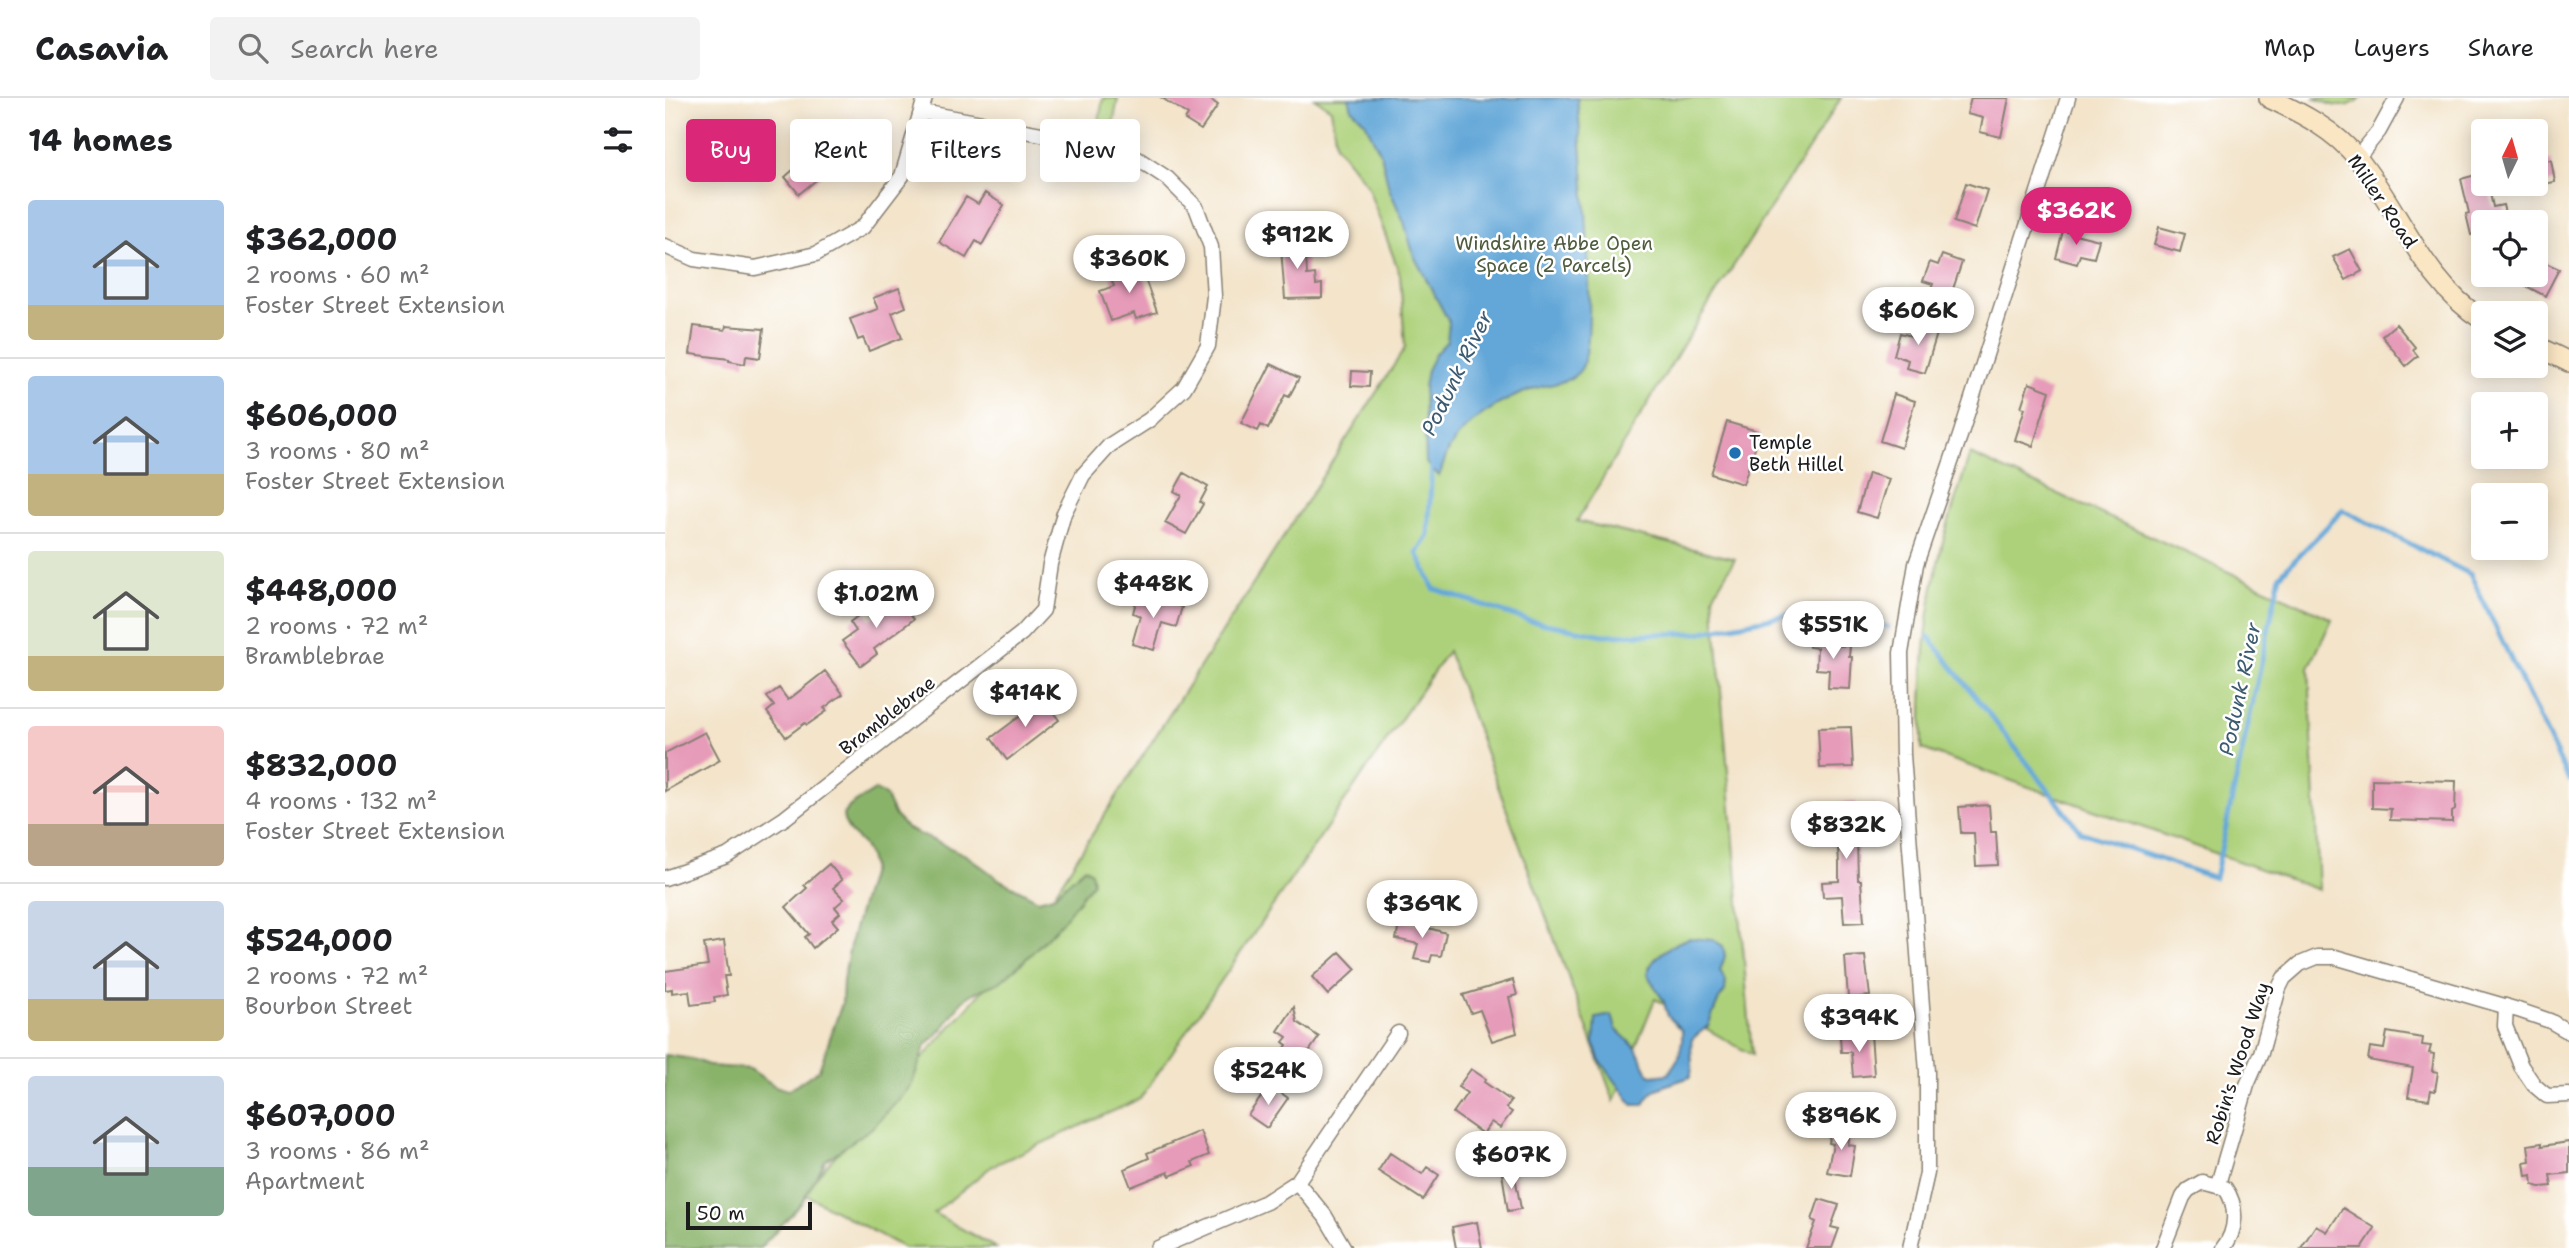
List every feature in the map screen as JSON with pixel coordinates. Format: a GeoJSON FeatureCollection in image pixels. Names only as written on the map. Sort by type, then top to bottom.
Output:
{"type":"FeatureCollection","features":[{"type":"Feature","properties":{"kind":"street"},"geometry":{"type":"LineString","coordinates":[[1910,1248],[1927,1172],[1927,1072],[1903,755],[1901,653],[1916,564],[1964,424],[2068,98]]}},
{"type":"Feature","properties":{"kind":"street","name":"Miller Road"},"geometry":{"type":"LineString","coordinates":[[2269,98],[2329,131],[2357,158],[2448,293],[2471,311]]}},
{"type":"Feature","properties":{"kind":"street"},"geometry":{"type":"LineString","coordinates":[[2357,158],[2379,131],[2397,98]]}},
{"type":"Feature","properties":{"kind":"street"},"geometry":{"type":"LineString","coordinates":[[665,246],[695,259],[754,268],[817,254],[863,227],[902,176],[923,105]]}},
{"type":"Feature","properties":{"kind":"street","name":"Bramblebrae"},"geometry":{"type":"LineString","coordinates":[[665,878],[727,856],[785,818],[1022,633],[1043,610],[1050,564],[1064,513],[1083,475],[1110,445],[1149,419],[1184,388],[1208,346],[1214,296],[1211,247],[1196,207],[1167,178],[1138,159],[1107,146],[923,105]]}},
{"type":"Feature","properties":{"kind":"street"},"geometry":{"type":"LineString","coordinates":[[2548,351],[2569,362]]}},
{"type":"Feature","properties":{"kind":"street","name":"Robin's Wood Way"},"geometry":{"type":"LineString","coordinates":[[2218,1184],[2247,1085],[2261,1053],[2275,998],[2284,978],[2300,964],[2317,957],[2335,957],[2506,1006],[2550,1021],[2569,1032]]}},
{"type":"Feature","properties":{"kind":"street"},"geometry":{"type":"LineString","coordinates":[[2506,1006],[2505,1026],[2521,1066],[2533,1085],[2547,1096],[2569,1095]]}},
{"type":"Feature","properties":{"kind":"street"},"geometry":{"type":"LineString","coordinates":[[1159,1248],[1266,1202],[1297,1182],[1398,1033]]}},
{"type":"Feature","properties":{"kind":"street"},"geometry":{"type":"LineString","coordinates":[[1297,1182],[1325,1216],[1344,1248]]}},
{"type":"Feature","properties":{"kind":"street"},"geometry":{"type":"LineString","coordinates":[[2163,1248],[2183,1197],[2188,1190],[2202,1182],[2218,1184],[2228,1192],[2234,1214],[2233,1230],[2223,1248]]}},
{"type":"Feature","properties":{"kind":"green space"},"geometry":{"type":"Polygon","coordinates":[[[1103,98],[1118,98],[1114,119],[1099,119],[1103,98]]]}},
{"type":"Feature","properties":{"kind":"green space","name":"Windshire Abbe Open Space (2 Parcels)"},"geometry":{"type":"Polygon","coordinates":[[[1314,98],[1841,98],[1686,340],[1577,521],[1735,559],[1713,596],[1752,1055],[1655,999],[1614,1101],[1448,651],[1140,1099],[992,1166],[934,1213],[996,1248],[904,1248],[803,1193],[665,1248],[665,1116],[803,1192],[1016,953],[1405,348],[1400,275],[1367,185],[1336,145],[1331,109],[1314,98]]]}},
{"type":"Feature","properties":{"kind":"green space"},"geometry":{"type":"Polygon","coordinates":[[[2314,98],[2362,98],[2350,105],[2338,106],[2314,98]]]}},
{"type":"Feature","properties":{"kind":"green space"},"geometry":{"type":"Polygon","coordinates":[[[1970,454],[2332,619],[2309,668],[2319,890],[1922,749],[1923,671],[1932,593],[1943,542],[1970,454]]]}},
{"type":"Feature","properties":{"kind":"green space"},"geometry":{"type":"Polygon","coordinates":[[[875,790],[885,795],[895,816],[908,829],[966,855],[1000,880],[1038,900],[1053,896],[1085,867],[1091,872],[1093,882],[1061,923],[1024,961],[1000,982],[971,994],[962,1001],[942,1029],[925,1046],[912,1084],[904,1094],[873,1127],[826,1160],[801,1204],[760,1248],[665,1248],[665,1055],[692,1059],[711,1066],[750,1069],[775,1086],[788,1090],[819,1070],[842,1003],[843,980],[852,936],[872,868],[863,844],[850,832],[843,815],[850,806],[875,790]]]}},
{"type":"Feature","properties":{"kind":"water"},"geometry":{"type":"Polygon","coordinates":[[[1349,98],[1577,98],[1589,282],[1589,320],[1581,369],[1565,381],[1533,389],[1476,419],[1451,446],[1439,476],[1426,463],[1424,387],[1427,370],[1435,354],[1447,341],[1449,322],[1414,256],[1404,222],[1389,189],[1381,154],[1365,122],[1352,109],[1349,98]]]}},
{"type":"Feature","properties":{"kind":"water"},"geometry":{"type":"Polygon","coordinates":[[[1690,938],[1713,940],[1723,946],[1725,956],[1720,971],[1726,980],[1725,991],[1708,1026],[1692,1039],[1690,1077],[1657,1089],[1644,1105],[1633,1105],[1599,1059],[1594,1043],[1596,1018],[1612,1015],[1616,1029],[1636,1048],[1648,1073],[1652,1076],[1668,1074],[1679,1057],[1682,1031],[1668,1016],[1663,1000],[1647,974],[1653,961],[1664,951],[1690,938]]]}},
{"type":"Feature","properties":{"kind":"building"},"geometry":{"type":"Polygon","coordinates":[[[1162,98],[1208,98],[1218,105],[1201,130],[1185,120],[1188,115],[1162,98]]]}},
{"type":"Feature","properties":{"kind":"building"},"geometry":{"type":"Polygon","coordinates":[[[1971,98],[2009,98],[2001,137],[1980,132],[1983,118],[1967,114],[1971,98]]]}},
{"type":"Feature","properties":{"kind":"building"},"geometry":{"type":"Polygon","coordinates":[[[2548,160],[2551,160],[2555,182],[2548,183],[2548,160]]]}},
{"type":"Feature","properties":{"kind":"building"},"geometry":{"type":"Polygon","coordinates":[[[790,173],[790,182],[814,182],[799,194],[785,177],[790,173]]]}},
{"type":"Feature","properties":{"kind":"building"},"geometry":{"type":"Polygon","coordinates":[[[2471,176],[2471,196],[2491,196],[2493,207],[2503,205],[2504,210],[2471,210],[2471,235],[2466,214],[2469,213],[2461,179],[2471,176]]]}},
{"type":"Feature","properties":{"kind":"building"},"geometry":{"type":"Polygon","coordinates":[[[1966,183],[1987,190],[1975,229],[1954,222],[1966,183]]]}},
{"type":"Feature","properties":{"kind":"building"},"geometry":{"type":"Polygon","coordinates":[[[985,193],[1004,205],[982,245],[976,241],[966,258],[939,242],[966,197],[978,204],[985,193]]]}},
{"type":"Feature","properties":{"kind":"building"},"geometry":{"type":"Polygon","coordinates":[[[2159,227],[2185,234],[2180,252],[2154,245],[2159,227]]]}},
{"type":"Feature","properties":{"kind":"building"},"geometry":{"type":"Polygon","coordinates":[[[2063,231],[2099,240],[2094,258],[2080,255],[2077,264],[2056,258],[2063,231]]]}},
{"type":"Feature","properties":{"kind":"building"},"geometry":{"type":"Polygon","coordinates":[[[1280,236],[1300,236],[1301,253],[1306,252],[1307,275],[1315,274],[1316,285],[1322,284],[1322,298],[1285,299],[1280,236]]]}},
{"type":"Feature","properties":{"kind":"building"},"geometry":{"type":"Polygon","coordinates":[[[2350,249],[2362,271],[2346,280],[2333,257],[2350,249]]]}},
{"type":"Feature","properties":{"kind":"building"},"geometry":{"type":"Polygon","coordinates":[[[1942,255],[1962,262],[1949,301],[1929,294],[1933,284],[1923,281],[1930,262],[1938,265],[1942,255]]]}},
{"type":"Feature","properties":{"kind":"building"},"geometry":{"type":"Polygon","coordinates":[[[2548,264],[2559,269],[2545,296],[2528,287],[2548,287],[2548,264]]]}},
{"type":"Feature","properties":{"kind":"building"},"geometry":{"type":"Polygon","coordinates":[[[1140,265],[1157,312],[1136,319],[1134,313],[1111,321],[1100,291],[1114,286],[1110,276],[1140,265]]]}},
{"type":"Feature","properties":{"kind":"building"},"geometry":{"type":"Polygon","coordinates":[[[899,288],[906,307],[892,313],[902,338],[869,351],[863,338],[858,340],[850,319],[878,309],[873,298],[899,288]]]}},
{"type":"Feature","properties":{"kind":"building"},"geometry":{"type":"Polygon","coordinates":[[[1920,321],[1939,327],[1925,373],[1906,368],[1908,360],[1894,355],[1900,333],[1915,337],[1920,321]]]}},
{"type":"Feature","properties":{"kind":"building"},"geometry":{"type":"Polygon","coordinates":[[[2396,324],[2415,347],[2413,350],[2418,356],[2406,366],[2382,336],[2396,324]]]}},
{"type":"Feature","properties":{"kind":"building"},"geometry":{"type":"Polygon","coordinates":[[[694,326],[725,330],[726,326],[764,329],[760,358],[746,356],[745,364],[690,354],[694,326]]]}},
{"type":"Feature","properties":{"kind":"building"},"geometry":{"type":"Polygon","coordinates":[[[1271,364],[1299,378],[1289,397],[1285,395],[1268,429],[1261,425],[1258,431],[1241,423],[1271,364]]]}},
{"type":"Feature","properties":{"kind":"building"},"geometry":{"type":"Polygon","coordinates":[[[1352,371],[1370,372],[1369,387],[1351,386],[1352,371]]]}},
{"type":"Feature","properties":{"kind":"building"},"geometry":{"type":"Polygon","coordinates":[[[2029,383],[2050,391],[2033,446],[2015,440],[2029,383]]]}},
{"type":"Feature","properties":{"kind":"building"},"geometry":{"type":"Polygon","coordinates":[[[1894,394],[1915,401],[1901,448],[1880,441],[1894,394]]]}},
{"type":"Feature","properties":{"kind":"building","name":"Temple Beth Hillel"},"geometry":{"type":"Polygon","coordinates":[[[1727,422],[1760,432],[1743,484],[1711,474],[1727,422]]]}},
{"type":"Feature","properties":{"kind":"building"},"geometry":{"type":"Polygon","coordinates":[[[1184,473],[1208,487],[1200,502],[1203,504],[1186,534],[1165,523],[1181,495],[1174,491],[1184,473]]]}},
{"type":"Feature","properties":{"kind":"building"},"geometry":{"type":"Polygon","coordinates":[[[1868,473],[1889,479],[1877,518],[1857,512],[1868,473]]]}},
{"type":"Feature","properties":{"kind":"building"},"geometry":{"type":"Polygon","coordinates":[[[1138,594],[1182,607],[1176,627],[1162,623],[1154,650],[1132,644],[1140,616],[1133,613],[1138,594]]]}},
{"type":"Feature","properties":{"kind":"building"},"geometry":{"type":"Polygon","coordinates":[[[898,598],[914,619],[874,649],[877,654],[861,666],[842,641],[856,631],[850,622],[864,611],[871,619],[898,598]]]}},
{"type":"Feature","properties":{"kind":"building"},"geometry":{"type":"Polygon","coordinates":[[[1810,634],[1827,635],[1827,645],[1850,646],[1850,689],[1828,688],[1829,670],[1816,669],[1817,648],[1809,647],[1810,634]]]}},
{"type":"Feature","properties":{"kind":"building"},"geometry":{"type":"Polygon","coordinates":[[[825,671],[843,694],[824,708],[827,711],[786,737],[767,712],[774,706],[767,697],[779,688],[788,700],[825,671]]]}},
{"type":"Feature","properties":{"kind":"building"},"geometry":{"type":"Polygon","coordinates":[[[1043,699],[1059,720],[1007,760],[991,738],[1043,699]]]}},
{"type":"Feature","properties":{"kind":"building"},"geometry":{"type":"Polygon","coordinates":[[[1851,727],[1853,767],[1820,768],[1818,728],[1851,727]]]}},
{"type":"Feature","properties":{"kind":"building"},"geometry":{"type":"Polygon","coordinates":[[[705,732],[720,760],[665,791],[665,753],[705,732]]]}},
{"type":"Feature","properties":{"kind":"building"},"geometry":{"type":"Polygon","coordinates":[[[2372,779],[2456,781],[2452,822],[2390,820],[2391,809],[2372,808],[2372,779]]]}},
{"type":"Feature","properties":{"kind":"building"},"geometry":{"type":"Polygon","coordinates":[[[1856,802],[1858,880],[1861,880],[1864,922],[1844,923],[1842,896],[1823,897],[1822,882],[1839,881],[1839,863],[1836,819],[1821,820],[1820,805],[1856,802]]]}},
{"type":"Feature","properties":{"kind":"building"},"geometry":{"type":"Polygon","coordinates":[[[1989,805],[1991,832],[1996,832],[1998,865],[1976,866],[1974,833],[1961,833],[1959,807],[1989,805]]]}},
{"type":"Feature","properties":{"kind":"building"},"geometry":{"type":"Polygon","coordinates":[[[829,864],[842,880],[833,888],[844,899],[835,907],[840,913],[832,920],[838,927],[813,948],[805,937],[809,934],[786,907],[807,888],[804,885],[829,864]]]}},
{"type":"Feature","properties":{"kind":"building"},"geometry":{"type":"Polygon","coordinates":[[[1400,920],[1446,933],[1441,956],[1432,955],[1430,962],[1414,959],[1418,944],[1396,939],[1400,920]]]}},
{"type":"Feature","properties":{"kind":"building"},"geometry":{"type":"Polygon","coordinates":[[[724,941],[729,976],[724,976],[727,995],[714,997],[715,1002],[691,1005],[689,991],[672,993],[672,989],[665,990],[665,971],[708,965],[704,944],[724,941]]]}},
{"type":"Feature","properties":{"kind":"building"},"geometry":{"type":"Polygon","coordinates":[[[1340,952],[1356,969],[1328,995],[1312,977],[1340,952]]]}},
{"type":"Feature","properties":{"kind":"building"},"geometry":{"type":"Polygon","coordinates":[[[1865,956],[1870,996],[1848,998],[1845,957],[1865,956]]]}},
{"type":"Feature","properties":{"kind":"building"},"geometry":{"type":"Polygon","coordinates":[[[1513,980],[1517,995],[1509,997],[1517,1033],[1492,1041],[1480,1010],[1471,1013],[1463,995],[1513,980]]]}},
{"type":"Feature","properties":{"kind":"building"},"geometry":{"type":"Polygon","coordinates":[[[1294,1007],[1297,1022],[1319,1037],[1297,1069],[1279,1057],[1287,1045],[1283,1042],[1287,1037],[1278,1031],[1294,1007]]]}},
{"type":"Feature","properties":{"kind":"building"},"geometry":{"type":"Polygon","coordinates":[[[2387,1032],[2423,1038],[2422,1045],[2431,1046],[2429,1053],[2434,1054],[2432,1071],[2438,1072],[2435,1091],[2431,1090],[2429,1100],[2408,1097],[2413,1068],[2368,1060],[2370,1047],[2384,1049],[2387,1032]]]}},
{"type":"Feature","properties":{"kind":"building"},"geometry":{"type":"Polygon","coordinates":[[[1871,1034],[1874,1075],[1853,1077],[1851,1052],[1841,1052],[1840,1036],[1871,1034]]]}},
{"type":"Feature","properties":{"kind":"building"},"geometry":{"type":"Polygon","coordinates":[[[1471,1069],[1511,1101],[1506,1108],[1512,1112],[1500,1128],[1491,1122],[1483,1134],[1453,1113],[1467,1093],[1458,1087],[1471,1069]]]}},
{"type":"Feature","properties":{"kind":"building"},"geometry":{"type":"Polygon","coordinates":[[[1270,1085],[1288,1098],[1267,1128],[1248,1115],[1270,1085]]]}},
{"type":"Feature","properties":{"kind":"building"},"geometry":{"type":"Polygon","coordinates":[[[1832,1126],[1851,1130],[1848,1145],[1855,1146],[1850,1176],[1827,1172],[1833,1144],[1829,1143],[1832,1126]]]}},
{"type":"Feature","properties":{"kind":"building"},"geometry":{"type":"Polygon","coordinates":[[[1200,1131],[1209,1155],[1192,1162],[1194,1166],[1170,1176],[1168,1172],[1131,1187],[1124,1169],[1149,1158],[1147,1153],[1200,1131]]]}},
{"type":"Feature","properties":{"kind":"building"},"geometry":{"type":"Polygon","coordinates":[[[2569,1142],[2569,1173],[2550,1175],[2552,1186],[2533,1185],[2532,1175],[2526,1176],[2524,1162],[2530,1161],[2528,1145],[2569,1142]]]}},
{"type":"Feature","properties":{"kind":"building"},"geometry":{"type":"Polygon","coordinates":[[[1390,1153],[1422,1174],[1427,1167],[1439,1175],[1423,1200],[1378,1171],[1390,1153]]]}},
{"type":"Feature","properties":{"kind":"building"},"geometry":{"type":"Polygon","coordinates":[[[1514,1171],[1521,1209],[1508,1211],[1502,1173],[1514,1171]]]}},
{"type":"Feature","properties":{"kind":"building"},"geometry":{"type":"Polygon","coordinates":[[[1819,1199],[1839,1205],[1831,1227],[1839,1229],[1832,1248],[1806,1248],[1816,1222],[1812,1220],[1819,1199]]]}},
{"type":"Feature","properties":{"kind":"building"},"geometry":{"type":"Polygon","coordinates":[[[2343,1208],[2375,1228],[2362,1248],[2301,1248],[2316,1225],[2327,1232],[2343,1208]]]}},
{"type":"Feature","properties":{"kind":"building"},"geometry":{"type":"Polygon","coordinates":[[[1477,1222],[1482,1248],[1456,1248],[1452,1227],[1477,1222]]]}},
{"type":"Feature","properties":{"kind":"waterway","name":"Podunk River"},"geometry":{"type":"LineString","coordinates":[[1432,463],[1428,535],[1417,553],[1434,589],[1530,621],[1604,635],[1698,633],[1815,609],[1888,627]]}},
{"type":"Feature","properties":{"kind":"waterway","name":"Podunk River"},"geometry":{"type":"LineString","coordinates":[[1929,637],[2081,832],[2215,878],[2280,575],[2343,510],[2470,574],[2569,780]]}},
{"type":"Feature","properties":{"kind":"place","name":"Temple Beth Hillel"},"geometry":{"type":"Point","coordinates":[1735,453]}}]}
